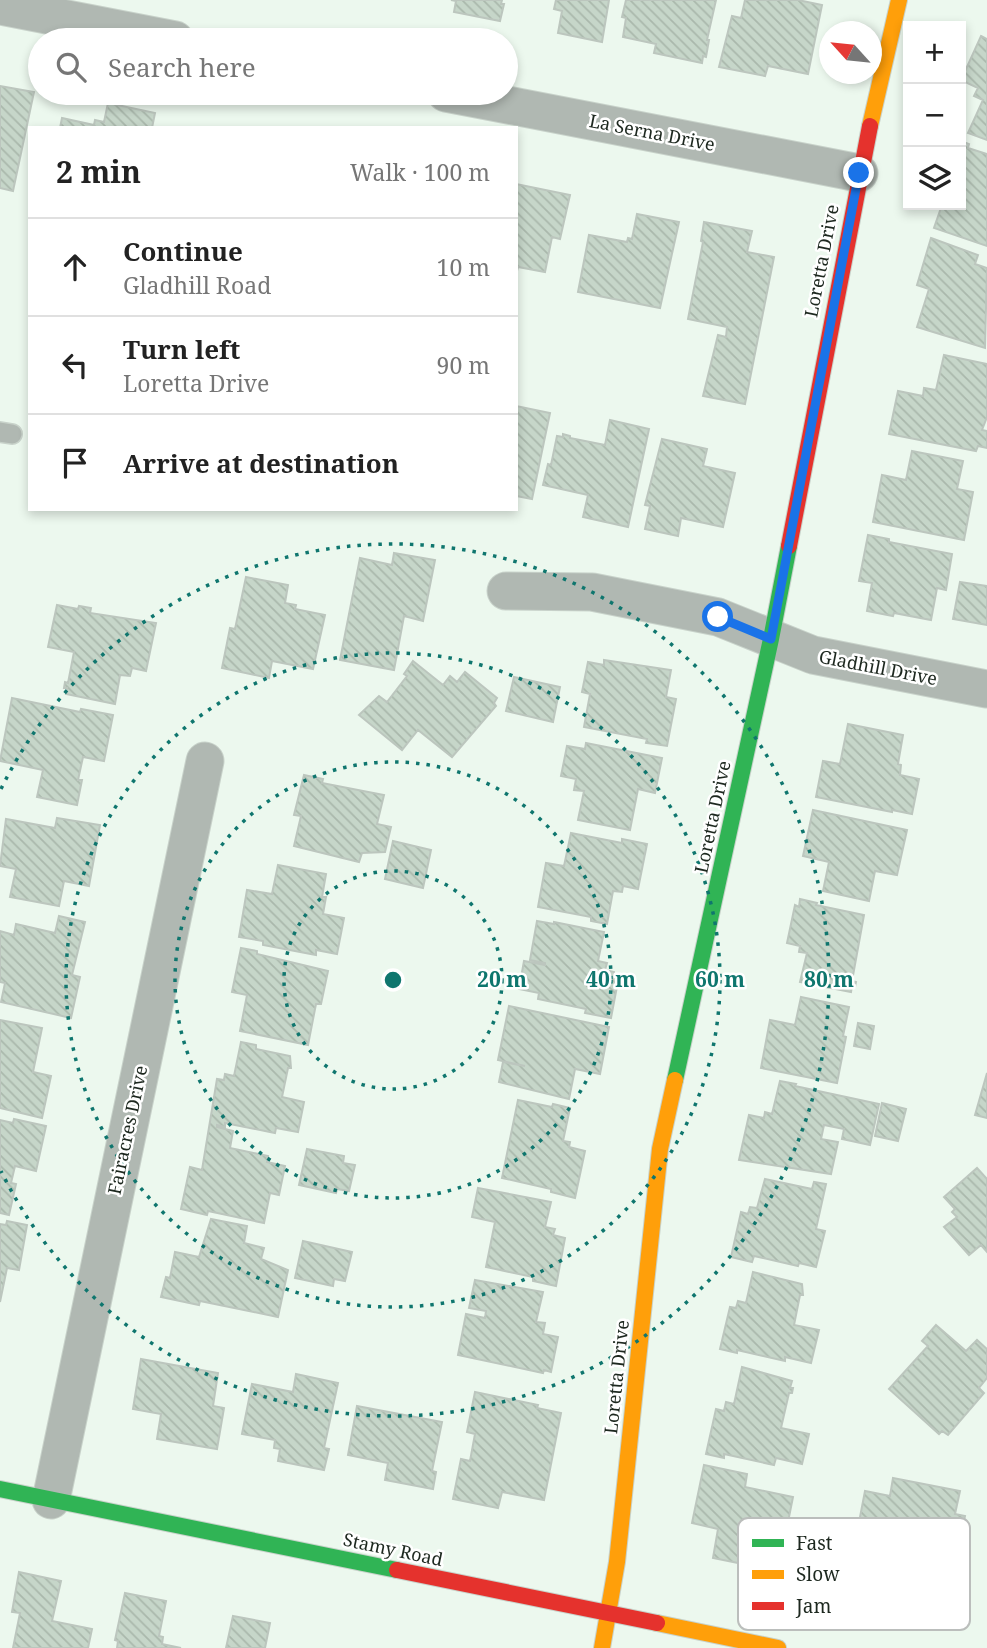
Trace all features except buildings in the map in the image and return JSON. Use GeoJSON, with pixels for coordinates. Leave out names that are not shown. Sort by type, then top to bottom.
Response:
{"type":"FeatureCollection","features":[{"type":"Feature","properties":{"kind":"street","name":"Loretta Drive"},"geometry":{"type":"LineString","coordinates":[[602,1648],[617,1562],[660,1149],[771,639],[859,173],[899,0]]}},
{"type":"Feature","properties":{"kind":"street"},"geometry":{"type":"LineString","coordinates":[[0,6],[113,28]]}},
{"type":"Feature","properties":{"kind":"street","name":"La Serna Drive"},"geometry":{"type":"LineString","coordinates":[[508,105],[859,173]]}},
{"type":"Feature","properties":{"kind":"street","name":"Gladhill Drive"},"geometry":{"type":"LineString","coordinates":[[506,591],[592,592],[718,617],[813,655],[987,690]]}},
{"type":"Feature","properties":{"kind":"street","name":"Fairacres Drive"},"geometry":{"type":"LineString","coordinates":[[51,1500],[205,761]]}},
{"type":"Feature","properties":{"kind":"street","name":"Stamy Road"},"geometry":{"type":"LineString","coordinates":[[0,1489],[779,1648]]}},
{"type":"Feature","properties":{"kind":"traffic: fast"},"geometry":{"type":"LineString","coordinates":[[675,1080],[789,546]]}},
{"type":"Feature","properties":{"kind":"traffic: fast"},"geometry":{"type":"LineString","coordinates":[[0,1489],[397,1570]]}},
{"type":"Feature","properties":{"kind":"traffic: slow"},"geometry":{"type":"LineString","coordinates":[[870,126],[899,0]]}},
{"type":"Feature","properties":{"kind":"traffic: slow"},"geometry":{"type":"LineString","coordinates":[[602,1648],[617,1562],[660,1149],[675,1080]]}},
{"type":"Feature","properties":{"kind":"traffic: slow"},"geometry":{"type":"LineString","coordinates":[[657,1623],[778,1648]]}},
{"type":"Feature","properties":{"kind":"traffic: jam"},"geometry":{"type":"LineString","coordinates":[[789,546],[870,126]]}},
{"type":"Feature","properties":{"kind":"traffic: jam"},"geometry":{"type":"LineString","coordinates":[[397,1570],[657,1623]]}},
{"type":"Feature","properties":{"kind":"route"},"geometry":{"type":"LineString","coordinates":[[718,617],[771,639],[859,173]]}}]}
